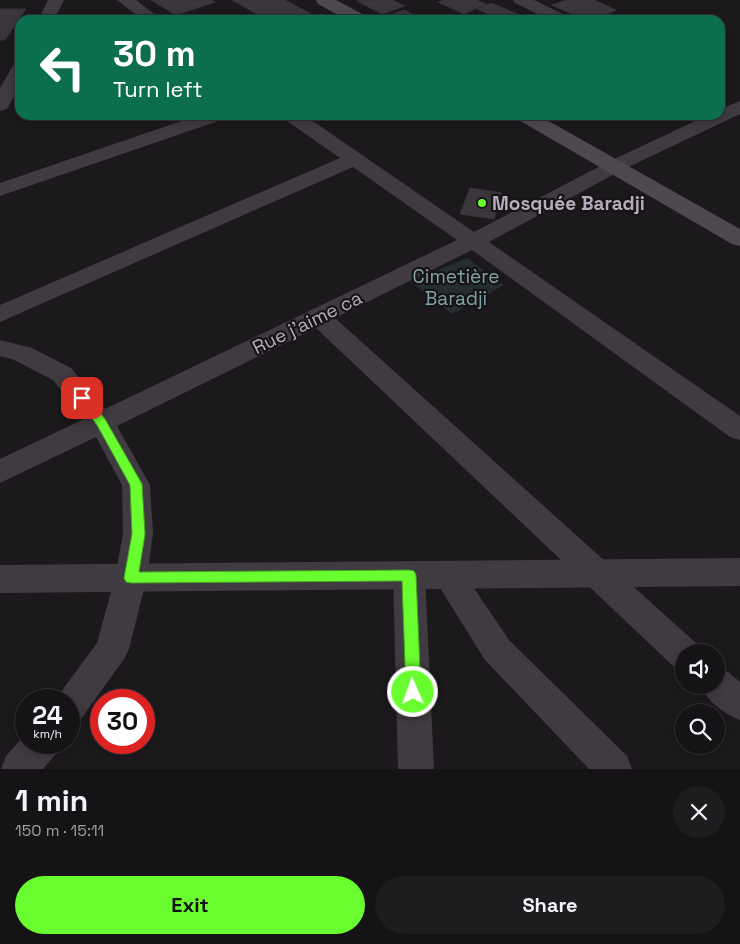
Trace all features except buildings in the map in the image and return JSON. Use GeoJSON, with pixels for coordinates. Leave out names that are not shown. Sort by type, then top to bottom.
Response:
{"type":"FeatureCollection","features":[{"type":"Feature","properties":{"kind":"main road"},"geometry":{"type":"LineString","coordinates":[[329,1],[352,15]]}},
{"type":"Feature","properties":{"kind":"main road"},"geometry":{"type":"LineString","coordinates":[[533,120],[740,239]]}},
{"type":"Feature","properties":{"kind":"street"},"geometry":{"type":"LineString","coordinates":[[48,15],[56,0]]}},
{"type":"Feature","properties":{"kind":"street"},"geometry":{"type":"LineString","coordinates":[[125,0],[147,15]]}},
{"type":"Feature","properties":{"kind":"street"},"geometry":{"type":"LineString","coordinates":[[521,0],[553,15]]}},
{"type":"Feature","properties":{"kind":"street"},"geometry":{"type":"LineString","coordinates":[[0,105],[15,77]]}},
{"type":"Feature","properties":{"kind":"street"},"geometry":{"type":"LineString","coordinates":[[725,97],[740,105]]}},
{"type":"Feature","properties":{"kind":"street","name":"Rue j'aime ca"},"geometry":{"type":"LineString","coordinates":[[725,112],[740,105]]}},
{"type":"Feature","properties":{"kind":"street"},"geometry":{"type":"LineString","coordinates":[[0,190],[203,120]]}},
{"type":"Feature","properties":{"kind":"street"},"geometry":{"type":"LineString","coordinates":[[298,120],[740,430]]}},
{"type":"Feature","properties":{"kind":"street","name":"Rue j'aime ca"},"geometry":{"type":"LineString","coordinates":[[0,472],[473,241],[613,167],[709,120]]}},
{"type":"Feature","properties":{"kind":"street"},"geometry":{"type":"LineString","coordinates":[[0,314],[355,159]]}},
{"type":"Feature","properties":{"kind":"street"},"geometry":{"type":"LineString","coordinates":[[318,316],[675,646]]}},
{"type":"Feature","properties":{"kind":"street"},"geometry":{"type":"LineString","coordinates":[[0,348],[23,354],[62,374],[101,422],[136,484],[138,534],[131,578],[112,649],[80,693]]}},
{"type":"Feature","properties":{"kind":"street"},"geometry":{"type":"LineString","coordinates":[[0,578],[740,572]]}},
{"type":"Feature","properties":{"kind":"street"},"geometry":{"type":"LineString","coordinates":[[409,575],[416,769]]}},
{"type":"Feature","properties":{"kind":"street"},"geometry":{"type":"LineString","coordinates":[[448,575],[497,650],[614,769]]}},
{"type":"Feature","properties":{"kind":"street"},"geometry":{"type":"LineString","coordinates":[[725,691],[740,704]]}},
{"type":"Feature","properties":{"kind":"street"},"geometry":{"type":"LineString","coordinates":[[19,769],[32,754]]}},
{"type":"Feature","properties":{"kind":"green space","name":"Cimetière Baradji"},"geometry":{"type":"Polygon","coordinates":[[[467,258],[504,285],[452,314],[411,282],[467,258]]]}},
{"type":"Feature","properties":{"kind":"place","name":"Mosquée Baradji"},"geometry":{"type":"Point","coordinates":[482,203]}},
{"type":"Feature","properties":{"kind":"route"},"geometry":{"type":"LineString","coordinates":[[82,398],[101,422],[136,484],[138,534],[131,578],[409,575],[413,692]]}}]}
